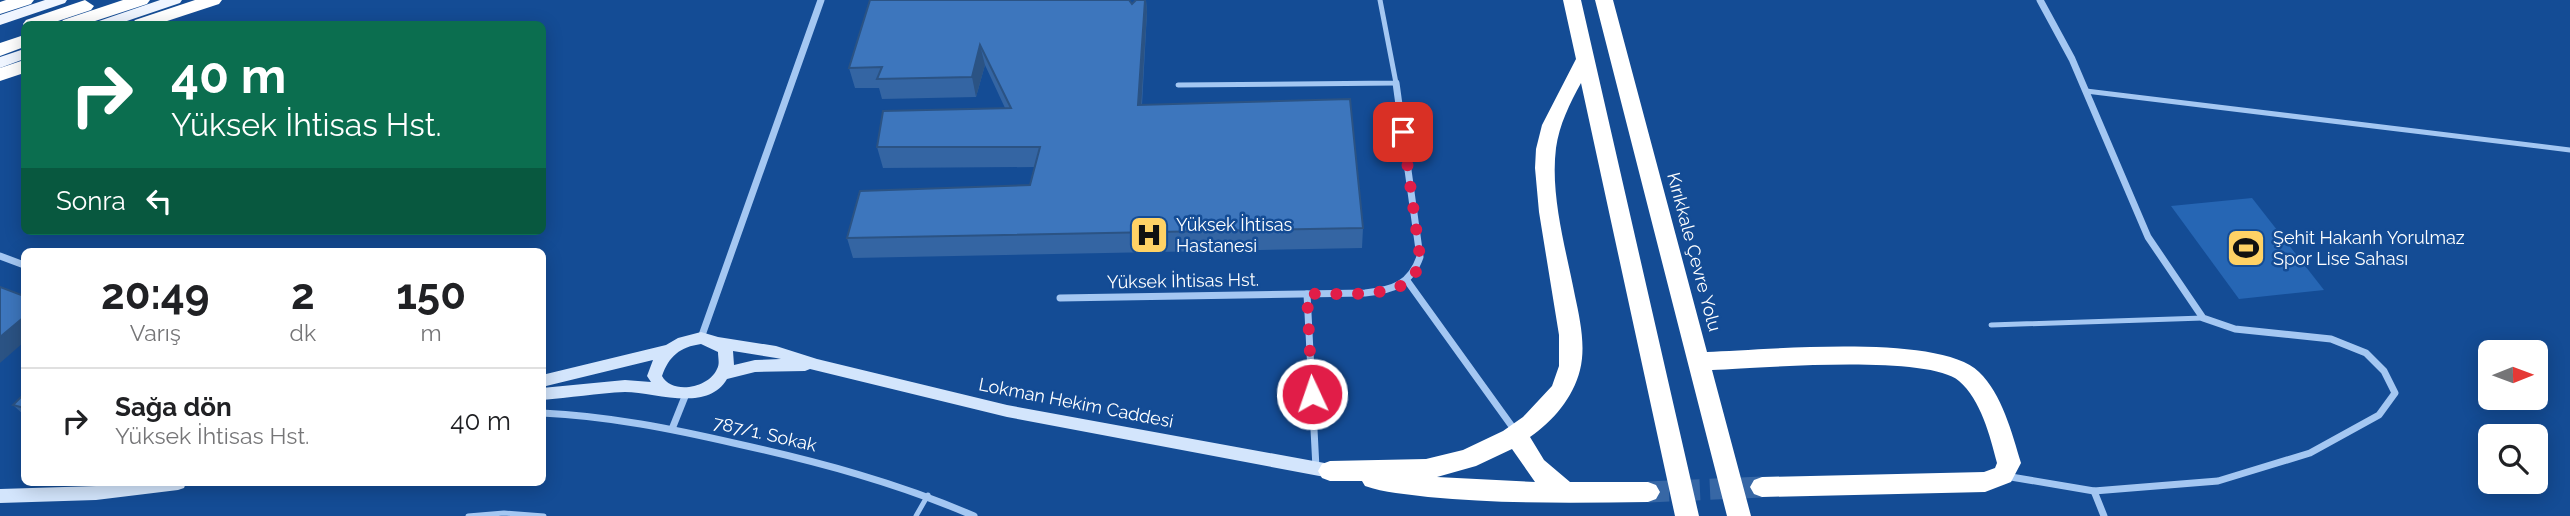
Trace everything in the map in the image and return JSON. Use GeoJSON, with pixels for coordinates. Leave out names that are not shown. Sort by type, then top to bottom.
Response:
{"type":"FeatureCollection","features":[{"type":"Feature","properties":{"kind":"highway"},"geometry":{"type":"LineString","coordinates":[[0,8],[25,0]]}},
{"type":"Feature","properties":{"kind":"highway"},"geometry":{"type":"LineString","coordinates":[[41,21],[103,0]]}},
{"type":"Feature","properties":{"kind":"highway"},"geometry":{"type":"LineString","coordinates":[[78,21],[141,0]]}},
{"type":"Feature","properties":{"kind":"highway"},"geometry":{"type":"LineString","coordinates":[[150,21],[213,0]]}},
{"type":"Feature","properties":{"kind":"highway"},"geometry":{"type":"LineString","coordinates":[[1572,0],[1687,516]]}},
{"type":"Feature","properties":{"kind":"highway","name":"Kırıkkale Çevre Yolu"},"geometry":{"type":"LineString","coordinates":[[1604,0],[1739,516]]}},
{"type":"Feature","properties":{"kind":"highway"},"geometry":{"type":"LineString","coordinates":[[0,36],[21,28]]}},
{"type":"Feature","properties":{"kind":"highway"},"geometry":{"type":"LineString","coordinates":[[0,50],[21,42]]}},
{"type":"Feature","properties":{"kind":"highway"},"geometry":{"type":"LineString","coordinates":[[1323,470],[1438,466],[1496,449],[1539,415],[1559,394],[1569,372],[1569,326],[1545,169],[1550,132],[1586,57]]}},
{"type":"Feature","properties":{"kind":"highway"},"geometry":{"type":"LineString","coordinates":[[0,75],[21,67]]}},
{"type":"Feature","properties":{"kind":"highway"},"geometry":{"type":"LineString","coordinates":[[1699,361],[1891,356],[1918,358],[1948,365],[1970,377],[1983,398],[2009,463],[2003,475],[1985,482],[1762,487]]}},
{"type":"Feature","properties":{"kind":"highway"},"geometry":{"type":"LineString","coordinates":[[1517,433],[1529,461],[1544,479],[1566,492]]}},
{"type":"Feature","properties":{"kind":"highway"},"geometry":{"type":"LineString","coordinates":[[1323,470],[1452,490],[1648,492]]}},
{"type":"Feature","properties":{"kind":"main road"},"geometry":{"type":"LineString","coordinates":[[0,20],[60,0]]}},
{"type":"Feature","properties":{"kind":"main road"},"geometry":{"type":"LineString","coordinates":[[113,21],[175,0]]}},
{"type":"Feature","properties":{"kind":"main road"},"geometry":{"type":"LineString","coordinates":[[0,63],[21,55]]}},
{"type":"Feature","properties":{"kind":"street"},"geometry":{"type":"LineString","coordinates":[[701,338],[821,0]]}},
{"type":"Feature","properties":{"kind":"street"},"geometry":{"type":"LineString","coordinates":[[2003,475],[2094,491],[2218,481],[2310,453],[2379,415],[2395,393],[2384,371],[2366,353],[2331,339],[2235,329],[2203,318],[2148,237],[2086,91],[2040,0]]}},
{"type":"Feature","properties":{"kind":"street"},"geometry":{"type":"LineString","coordinates":[[1396,83],[1420,257],[1415,275],[1408,282],[1517,433]]}},
{"type":"Feature","properties":{"kind":"street"},"geometry":{"type":"LineString","coordinates":[[0,256],[21,264]]}},
{"type":"Feature","properties":{"kind":"street","name":"Yüksek İhtisas Hst."},"geometry":{"type":"LineString","coordinates":[[1060,299],[1307,294],[1388,290],[1408,282]]}},
{"type":"Feature","properties":{"kind":"street"},"geometry":{"type":"LineString","coordinates":[[1307,294],[1323,470]]}},
{"type":"Feature","properties":{"kind":"street"},"geometry":{"type":"LineString","coordinates":[[546,380],[668,350],[679,343],[701,338],[776,352],[817,365]]}},
{"type":"Feature","properties":{"kind":"street"},"geometry":{"type":"LineString","coordinates":[[719,343],[727,356],[722,374]]}},
{"type":"Feature","properties":{"kind":"street"},"geometry":{"type":"LineString","coordinates":[[664,389],[655,378],[656,369],[668,350]]}},
{"type":"Feature","properties":{"kind":"street"},"geometry":{"type":"LineString","coordinates":[[546,394],[625,386],[664,389],[685,394],[703,390],[722,374],[755,366],[817,365]]}},
{"type":"Feature","properties":{"kind":"street","name":"Lokman Hekim Caddesi"},"geometry":{"type":"LineString","coordinates":[[817,365],[1007,411],[1323,470]]}},
{"type":"Feature","properties":{"kind":"street"},"geometry":{"type":"LineString","coordinates":[[672,429],[685,394]]}},
{"type":"Feature","properties":{"kind":"street","name":"787/1. Sokak"},"geometry":{"type":"LineString","coordinates":[[546,413],[636,421],[861,472],[928,495],[974,516]]}},
{"type":"Feature","properties":{"kind":"street"},"geometry":{"type":"LineString","coordinates":[[0,496],[96,493],[153,486]]}},
{"type":"Feature","properties":{"kind":"street"},"geometry":{"type":"LineString","coordinates":[[2094,491],[2104,516]]}},
{"type":"Feature","properties":{"kind":"lane"},"geometry":{"type":"LineString","coordinates":[[1178,85],[1396,83],[1380,0]]}},
{"type":"Feature","properties":{"kind":"lane"},"geometry":{"type":"LineString","coordinates":[[2086,91],[2570,150]]}},
{"type":"Feature","properties":{"kind":"lane"},"geometry":{"type":"LineString","coordinates":[[1991,325],[2203,318]]}},
{"type":"Feature","properties":{"kind":"lane"},"geometry":{"type":"LineString","coordinates":[[916,516],[928,495]]}},
{"type":"Feature","properties":{"kind":"lane"},"geometry":{"type":"LineString","coordinates":[[468,516],[504,513],[544,516]]}},
{"type":"Feature","properties":{"kind":"shaded area","name":"Şehit Hakanh Yorulmaz Spor Lise Sahası"},"geometry":{"type":"Polygon","coordinates":[[[2252,198],[2324,290],[2239,299],[2171,206],[2252,198]]]}},
{"type":"Feature","properties":{"kind":"building"},"geometry":{"type":"Polygon","coordinates":[[[870,0],[1129,0],[1132,4],[1136,0],[1145,0],[1138,105],[1350,99],[1363,228],[847,238],[860,191],[1030,185],[1040,147],[877,147],[883,111],[1011,108],[980,45],[972,77],[877,79],[882,67],[849,68],[870,0]]]}},
{"type":"Feature","properties":{"kind":"building"},"geometry":{"type":"Polygon","coordinates":[[[0,287],[21,295],[21,320],[0,337],[0,287]]]}},
{"type":"Feature","properties":{"kind":"building"},"geometry":{"type":"Polygon","coordinates":[[[21,397],[21,407],[13,405],[21,397]]]}},
{"type":"Feature","properties":{"kind":"tunnel"},"geometry":{"type":"LineString","coordinates":[[1648,492],[1762,487]]}},
{"type":"Feature","properties":{"kind":"place","name":"Yüksek İhtisas Hastanesi"},"geometry":{"type":"Point","coordinates":[1149,235]}},
{"type":"Feature","properties":{"kind":"place","name":"Şehit Hakanh Yorulmaz Spor Lise Sahası"},"geometry":{"type":"Point","coordinates":[2246,248]}},
{"type":"Feature","properties":{"kind":"route"},"geometry":{"type":"LineString","coordinates":[[1312,394],[1307,294],[1388,290],[1408,282],[1415,275],[1420,257],[1403,132]]}}]}
